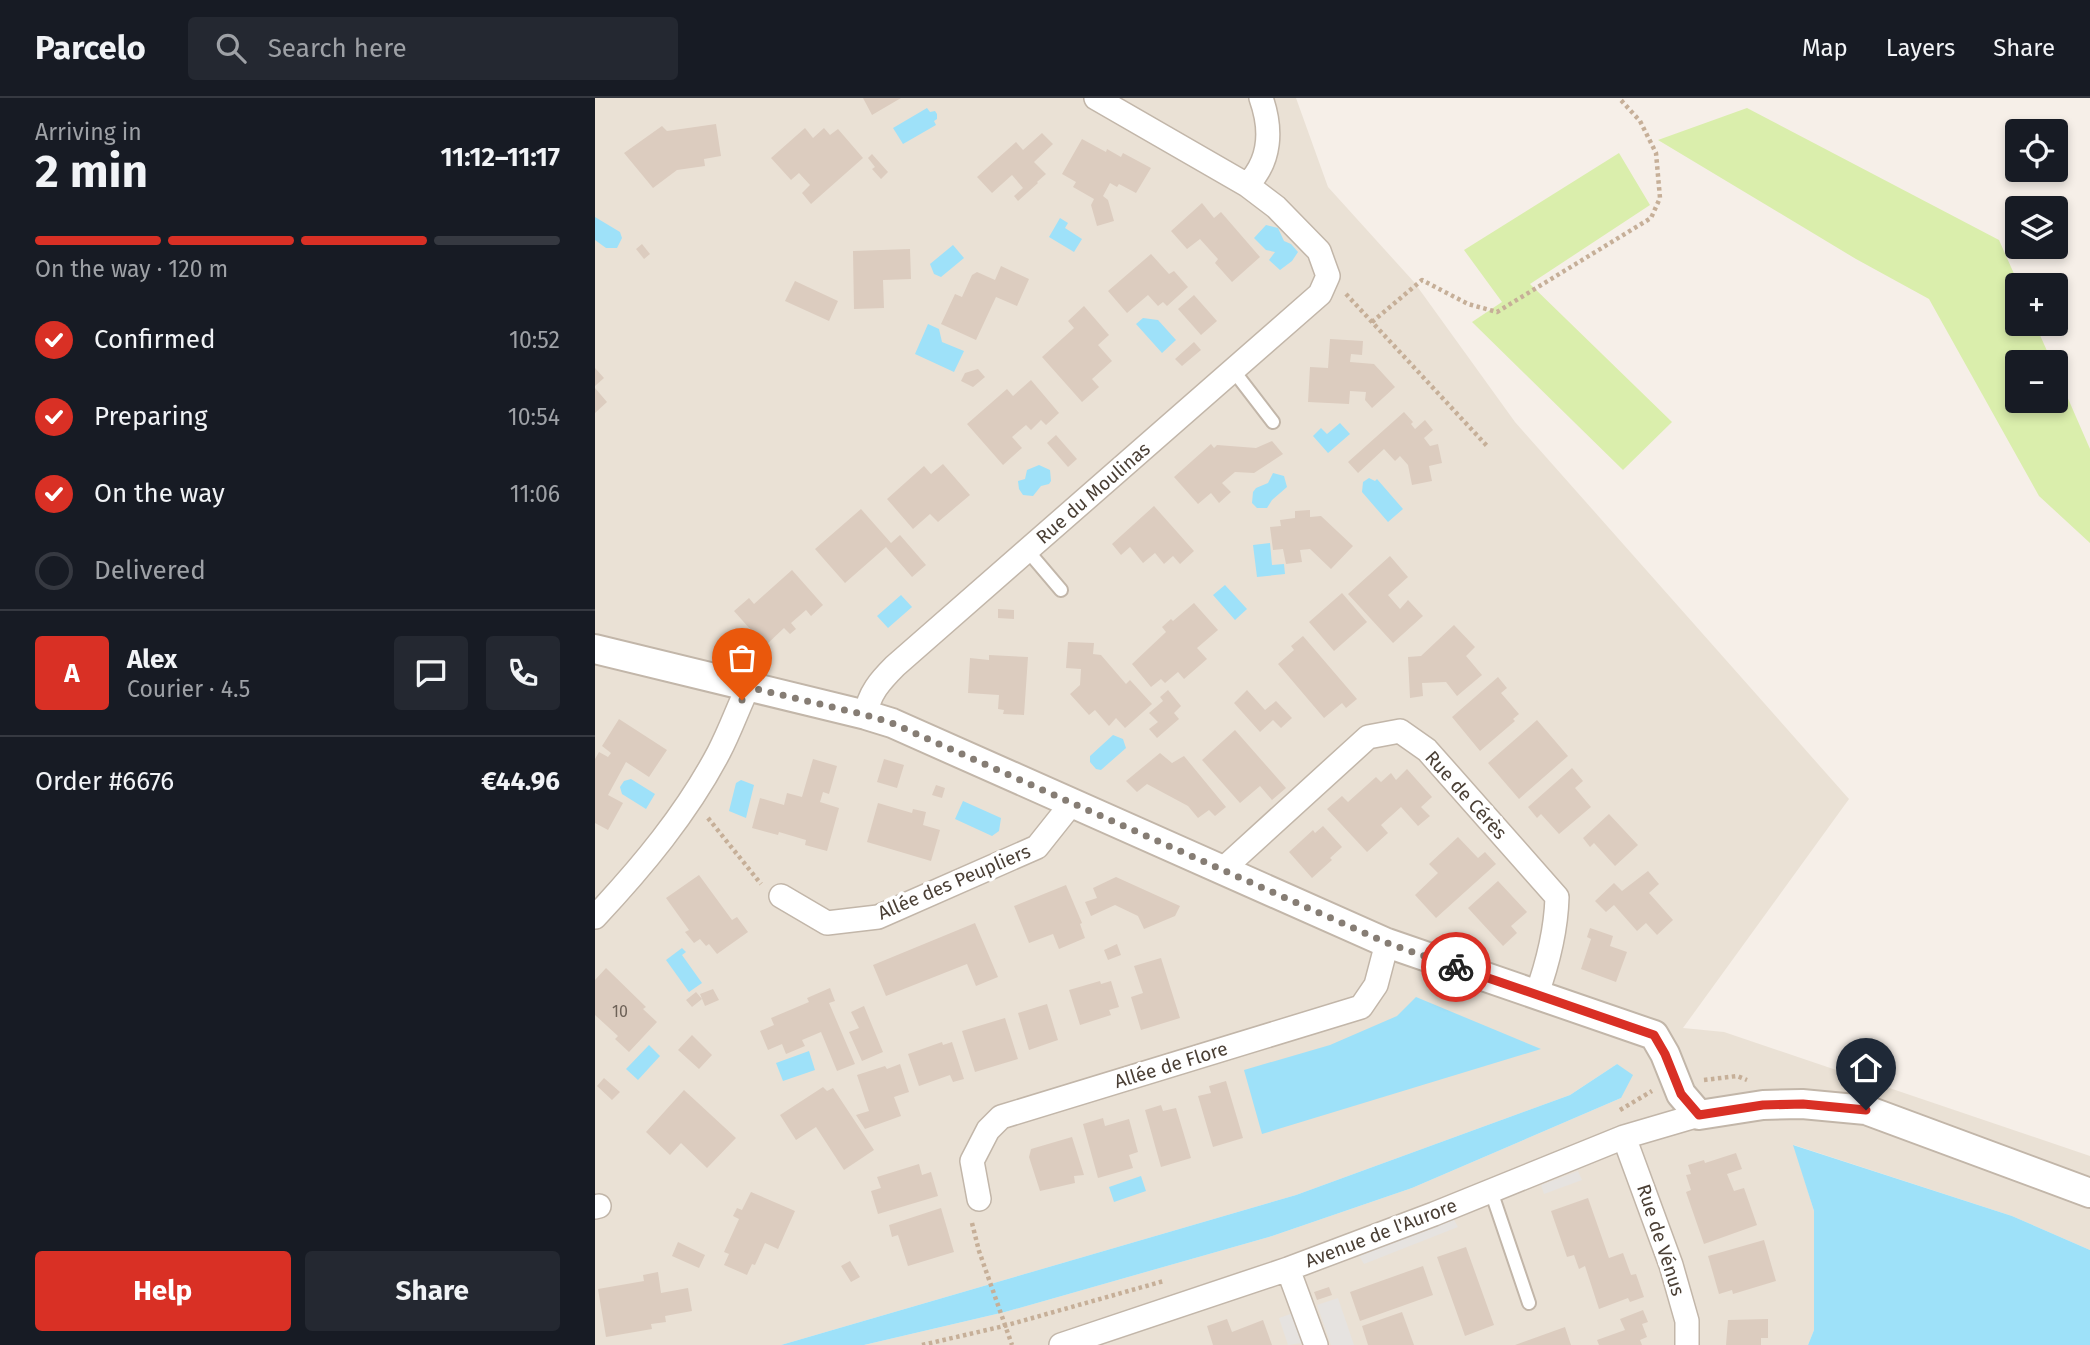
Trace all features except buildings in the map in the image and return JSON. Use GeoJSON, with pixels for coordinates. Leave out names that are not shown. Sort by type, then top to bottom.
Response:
{"type":"FeatureCollection","features":[{"type":"Feature","properties":{"kind":"street"},"geometry":{"type":"LineString","coordinates":[[1096,98],[1247,185],[1276,207],[1319,251],[1328,276]]}},
{"type":"Feature","properties":{"kind":"street"},"geometry":{"type":"LineString","coordinates":[[1247,185],[1261,167],[1268,146],[1268,124],[1261,98]]}},
{"type":"Feature","properties":{"kind":"street","name":"Rue du Moulinas"},"geometry":{"type":"LineString","coordinates":[[866,715],[867,703],[881,680],[1320,294],[1328,276]]}},
{"type":"Feature","properties":{"kind":"street"},"geometry":{"type":"LineString","coordinates":[[595,649],[866,715],[946,746],[1387,943],[1654,1035],[1681,1094],[1699,1115]]}},
{"type":"Feature","properties":{"kind":"street"},"geometry":{"type":"LineString","coordinates":[[595,917],[659,844],[693,797],[720,750],[748,687]]}},
{"type":"Feature","properties":{"kind":"street","name":"Rue de Cérès"},"geometry":{"type":"LineString","coordinates":[[1222,870],[1368,737],[1400,731],[1427,750],[1557,897],[1556,924],[1546,968],[1536,996]]}},
{"type":"Feature","properties":{"kind":"street","name":"Allée des Peupliers"},"geometry":{"type":"LineString","coordinates":[[781,896],[827,923],[878,917],[1037,847],[1072,803]]}},
{"type":"Feature","properties":{"kind":"street","name":"Allée de Flore"},"geometry":{"type":"LineString","coordinates":[[979,1199],[972,1161],[988,1130],[1002,1116],[1361,1007],[1376,985],[1387,943]]}},
{"type":"Feature","properties":{"kind":"street","name":"Avenue de l'Aurore"},"geometry":{"type":"LineString","coordinates":[[1061,1345],[1288,1269],[1624,1137],[1699,1115],[1763,1105],[1803,1104],[1866,1110],[2090,1193]]}},
{"type":"Feature","properties":{"kind":"street","name":"Rue de Vénus"},"geometry":{"type":"LineString","coordinates":[[1624,1137],[1671,1265],[1687,1321],[1687,1345]]}},
{"type":"Feature","properties":{"kind":"street"},"geometry":{"type":"LineString","coordinates":[[1288,1269],[1316,1345]]}},
{"type":"Feature","properties":{"kind":"lane"},"geometry":{"type":"LineString","coordinates":[[1233,370],[1273,422]]}},
{"type":"Feature","properties":{"kind":"lane"},"geometry":{"type":"LineString","coordinates":[[1027,550],[1061,590]]}},
{"type":"Feature","properties":{"kind":"lane"},"geometry":{"type":"LineString","coordinates":[[1491,1191],[1529,1303]]}},
{"type":"Feature","properties":{"kind":"path"},"geometry":{"type":"LineString","coordinates":[[1372,322],[1422,280],[1468,304],[1497,312],[1651,218],[1660,198],[1656,153],[1640,121],[1619,98]]}},
{"type":"Feature","properties":{"kind":"path"},"geometry":{"type":"LineString","coordinates":[[1328,276],[1487,446]]}},
{"type":"Feature","properties":{"kind":"path"},"geometry":{"type":"LineString","coordinates":[[693,797],[757,882],[781,896]]}},
{"type":"Feature","properties":{"kind":"path"},"geometry":{"type":"LineString","coordinates":[[1608,1116],[1655,1088]]}},
{"type":"Feature","properties":{"kind":"path"},"geometry":{"type":"LineString","coordinates":[[979,1251],[1012,1345]]}},
{"type":"Feature","properties":{"kind":"path"},"geometry":{"type":"LineString","coordinates":[[922,1345],[1004,1326],[1177,1278]]}},
{"type":"Feature","properties":{"kind":"shaded area"},"geometry":{"type":"Polygon","coordinates":[[[595,98],[1296,98],[1328,187],[1414,282],[1515,422],[1849,799],[1683,1028],[1724,1032],[2090,1156],[2090,1250],[2012,1216],[1794,1145],[1814,1211],[1814,1330],[1808,1345],[864,1345],[1005,1312],[1269,1237],[1412,1188],[1621,1098],[1617,1064],[1570,1095],[1296,1195],[781,1345],[595,1345],[595,98]]]}},
{"type":"Feature","properties":{"kind":"shaded area"},"geometry":{"type":"Polygon","coordinates":[[[1578,1171],[1582,1180],[1544,1194],[1541,1185],[1578,1171]]]}},
{"type":"Feature","properties":{"kind":"shaded area"},"geometry":{"type":"Polygon","coordinates":[[[1453,1218],[1458,1227],[1364,1264],[1359,1256],[1453,1218]]]}},
{"type":"Feature","properties":{"kind":"shaded area"},"geometry":{"type":"Polygon","coordinates":[[[1338,1298],[1354,1345],[1331,1345],[1317,1305],[1338,1298]]]}},
{"type":"Feature","properties":{"kind":"shaded area"},"geometry":{"type":"Polygon","coordinates":[[[1299,1311],[1309,1342],[1288,1345],[1279,1318],[1299,1311]]]}},
{"type":"Feature","properties":{"kind":"green space"},"geometry":{"type":"Polygon","coordinates":[[[1747,108],[1999,240],[2005,259],[2014,273],[2005,273],[2005,336],[2040,336],[2047,350],[2005,350],[2005,413],[2068,413],[2068,399],[2090,449],[2090,543],[2039,496],[1929,299],[1856,259],[1658,140],[1747,108]]]}},
{"type":"Feature","properties":{"kind":"green space"},"geometry":{"type":"Polygon","coordinates":[[[1619,153],[1650,205],[1530,284],[1672,422],[1623,470],[1472,322],[1502,302],[1464,250],[1619,153]]]}},
{"type":"Feature","properties":{"kind":"water"},"geometry":{"type":"Polygon","coordinates":[[[927,108],[937,114],[934,121],[936,125],[903,144],[893,128],[927,108]]]}},
{"type":"Feature","properties":{"kind":"water"},"geometry":{"type":"Polygon","coordinates":[[[595,217],[620,232],[622,238],[617,248],[606,248],[595,240],[595,217]]]}},
{"type":"Feature","properties":{"kind":"water"},"geometry":{"type":"Polygon","coordinates":[[[1060,218],[1068,223],[1065,228],[1082,239],[1074,252],[1049,237],[1060,218]]]}},
{"type":"Feature","properties":{"kind":"water"},"geometry":{"type":"Polygon","coordinates":[[[1266,225],[1278,228],[1284,241],[1298,252],[1292,261],[1280,270],[1269,260],[1275,252],[1266,250],[1254,238],[1266,225]]]}},
{"type":"Feature","properties":{"kind":"water"},"geometry":{"type":"Polygon","coordinates":[[[953,245],[964,258],[941,277],[934,274],[930,264],[953,245]]]}},
{"type":"Feature","properties":{"kind":"water"},"geometry":{"type":"Polygon","coordinates":[[[1143,318],[1158,320],[1176,340],[1162,353],[1136,324],[1143,318]]]}},
{"type":"Feature","properties":{"kind":"water"},"geometry":{"type":"Polygon","coordinates":[[[928,324],[939,329],[942,342],[964,351],[954,372],[915,354],[928,324]]]}},
{"type":"Feature","properties":{"kind":"water"},"geometry":{"type":"Polygon","coordinates":[[[1340,423],[1350,434],[1328,453],[1313,436],[1321,428],[1327,434],[1340,423]]]}},
{"type":"Feature","properties":{"kind":"water"},"geometry":{"type":"Polygon","coordinates":[[[1039,465],[1050,470],[1051,481],[1041,486],[1033,496],[1023,495],[1018,481],[1025,479],[1027,470],[1039,465]]]}},
{"type":"Feature","properties":{"kind":"water"},"geometry":{"type":"Polygon","coordinates":[[[1273,473],[1284,476],[1287,487],[1267,508],[1257,508],[1252,503],[1253,492],[1268,483],[1273,473]]]}},
{"type":"Feature","properties":{"kind":"water"},"geometry":{"type":"Polygon","coordinates":[[[1369,478],[1375,481],[1377,479],[1403,509],[1388,522],[1362,492],[1363,482],[1369,478]]]}},
{"type":"Feature","properties":{"kind":"water"},"geometry":{"type":"Polygon","coordinates":[[[1270,543],[1272,565],[1284,564],[1285,574],[1257,577],[1253,545],[1270,543]]]}},
{"type":"Feature","properties":{"kind":"water"},"geometry":{"type":"Polygon","coordinates":[[[1225,585],[1247,609],[1235,620],[1213,595],[1225,585]]]}},
{"type":"Feature","properties":{"kind":"water"},"geometry":{"type":"Polygon","coordinates":[[[901,595],[912,607],[888,628],[877,616],[901,595]]]}},
{"type":"Feature","properties":{"kind":"water"},"geometry":{"type":"Polygon","coordinates":[[[1113,735],[1123,739],[1126,748],[1101,770],[1096,769],[1090,762],[1090,756],[1113,735]]]}},
{"type":"Feature","properties":{"kind":"water"},"geometry":{"type":"Polygon","coordinates":[[[631,779],[655,794],[646,809],[622,794],[620,787],[624,781],[631,779]]]}},
{"type":"Feature","properties":{"kind":"water"},"geometry":{"type":"Polygon","coordinates":[[[741,780],[754,785],[746,818],[729,811],[736,783],[741,780]]]}},
{"type":"Feature","properties":{"kind":"water"},"geometry":{"type":"Polygon","coordinates":[[[963,801],[1001,818],[999,831],[992,836],[955,819],[963,801]]]}},
{"type":"Feature","properties":{"kind":"water"},"geometry":{"type":"Polygon","coordinates":[[[682,948],[686,952],[682,955],[702,983],[689,992],[666,960],[682,948]]]}},
{"type":"Feature","properties":{"kind":"water"},"geometry":{"type":"Polygon","coordinates":[[[1416,997],[1541,1049],[1262,1134],[1244,1070],[1330,1045],[1397,1016],[1416,997]]]}},
{"type":"Feature","properties":{"kind":"water"},"geometry":{"type":"Polygon","coordinates":[[[649,1045],[660,1056],[638,1080],[626,1069],[649,1045]]]}},
{"type":"Feature","properties":{"kind":"water"},"geometry":{"type":"Polygon","coordinates":[[[809,1051],[815,1070],[783,1081],[776,1063],[809,1051]]]}},
{"type":"Feature","properties":{"kind":"water"},"geometry":{"type":"Polygon","coordinates":[[[1617,1064],[1633,1075],[1621,1098],[1412,1188],[1269,1237],[1005,1312],[864,1345],[781,1345],[1296,1195],[1570,1095],[1617,1064]]]}},
{"type":"Feature","properties":{"kind":"water"},"geometry":{"type":"Polygon","coordinates":[[[1793,1145],[2012,1216],[2090,1250],[2090,1345],[1808,1345],[1814,1330],[1814,1211],[1793,1145]]]}},
{"type":"Feature","properties":{"kind":"water"},"geometry":{"type":"Polygon","coordinates":[[[1141,1176],[1146,1191],[1114,1202],[1109,1187],[1141,1176]]]}},
{"type":"Feature","properties":{"kind":"way so far"},"geometry":{"type":"LineString","coordinates":[[742,700],[748,687],[892,723],[1387,943],[1456,967]]}},
{"type":"Feature","properties":{"kind":"route"},"geometry":{"type":"LineString","coordinates":[[1456,967],[1654,1035],[1681,1094],[1699,1115],[1763,1105],[1803,1104],[1866,1110]]}}]}
